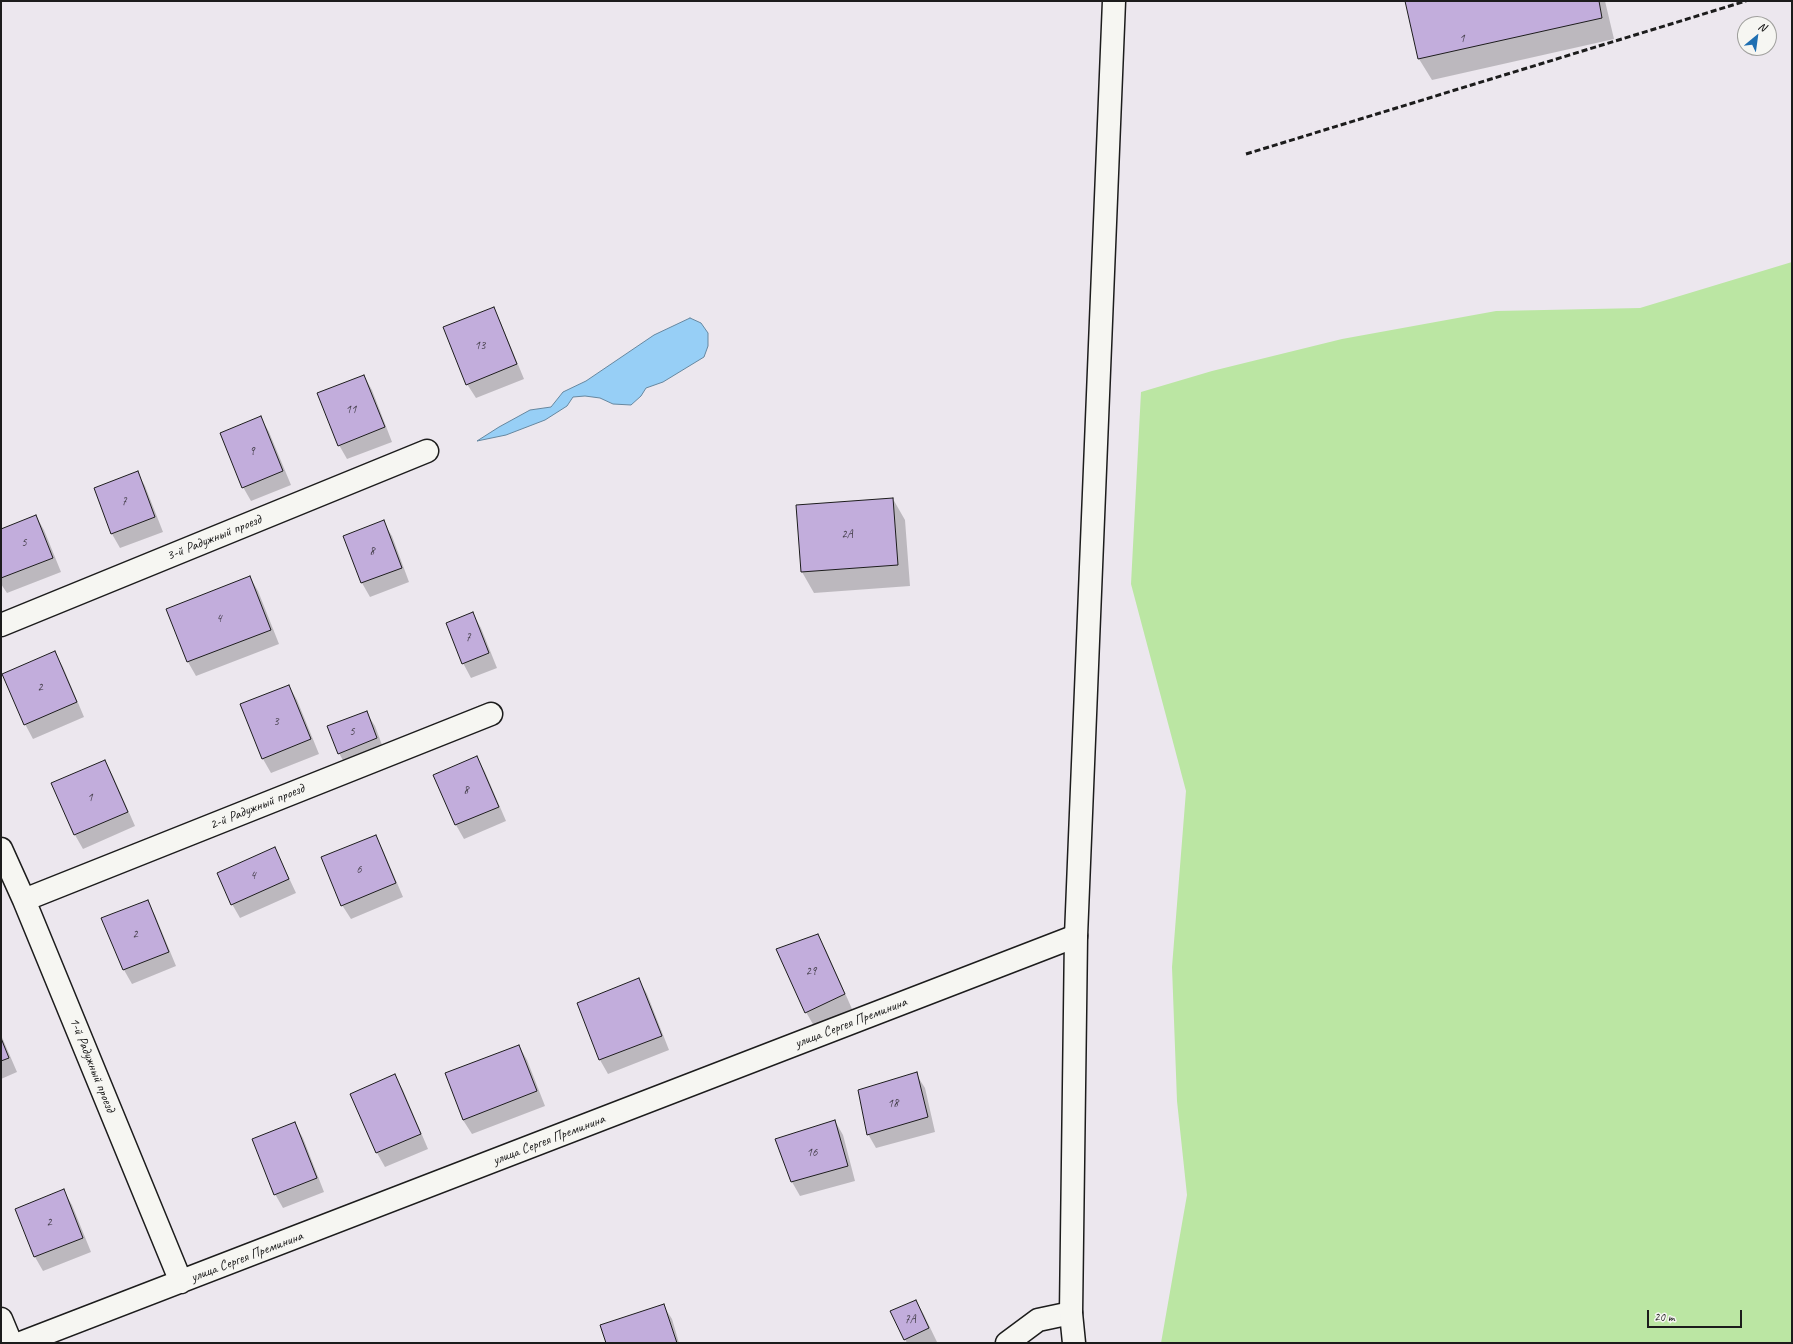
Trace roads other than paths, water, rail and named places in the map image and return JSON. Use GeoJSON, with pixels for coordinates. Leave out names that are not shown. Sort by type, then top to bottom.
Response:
{"type":"FeatureCollection","features":[{"type":"Feature","properties":{"kind":"street"},"geometry":{"type":"LineString","coordinates":[[1074,1343],[1072,1313],[1076,936],[1114,1]]}},
{"type":"Feature","properties":{"kind":"street","name":"3-й Радужный проезд"},"geometry":{"type":"LineString","coordinates":[[1,625],[427,451]]}},
{"type":"Feature","properties":{"kind":"street","name":"2-й Радужный проезд"},"geometry":{"type":"LineString","coordinates":[[24,900],[491,714]]}},
{"type":"Feature","properties":{"kind":"street","name":"1-й Радужный проезд"},"geometry":{"type":"LineString","coordinates":[[1,849],[24,900],[181,1282]]}},
{"type":"Feature","properties":{"kind":"street","name":"улица Сергея Преминина"},"geometry":{"type":"LineString","coordinates":[[21,1343],[1076,936]]}},
{"type":"Feature","properties":{"kind":"street"},"geometry":{"type":"LineString","coordinates":[[1007,1343],[1038,1320],[1072,1313]]}},
{"type":"Feature","properties":{"kind":"street"},"geometry":{"type":"LineString","coordinates":[[1,1319],[10,1343]]}},
{"type":"Feature","properties":{"kind":"water"},"geometry":{"type":"Polygon","coordinates":[[[690,318],[701,323],[708,333],[708,346],[704,357],[663,382],[646,388],[641,396],[631,405],[613,404],[600,398],[585,396],[573,397],[567,406],[545,420],[506,435],[477,441],[530,410],[551,407],[563,392],[586,381],[654,335],[690,318]]]}},
{"type":"Feature","properties":{"kind":"railway"},"geometry":{"type":"LineString","coordinates":[[1246,154],[1746,1]]}}]}
